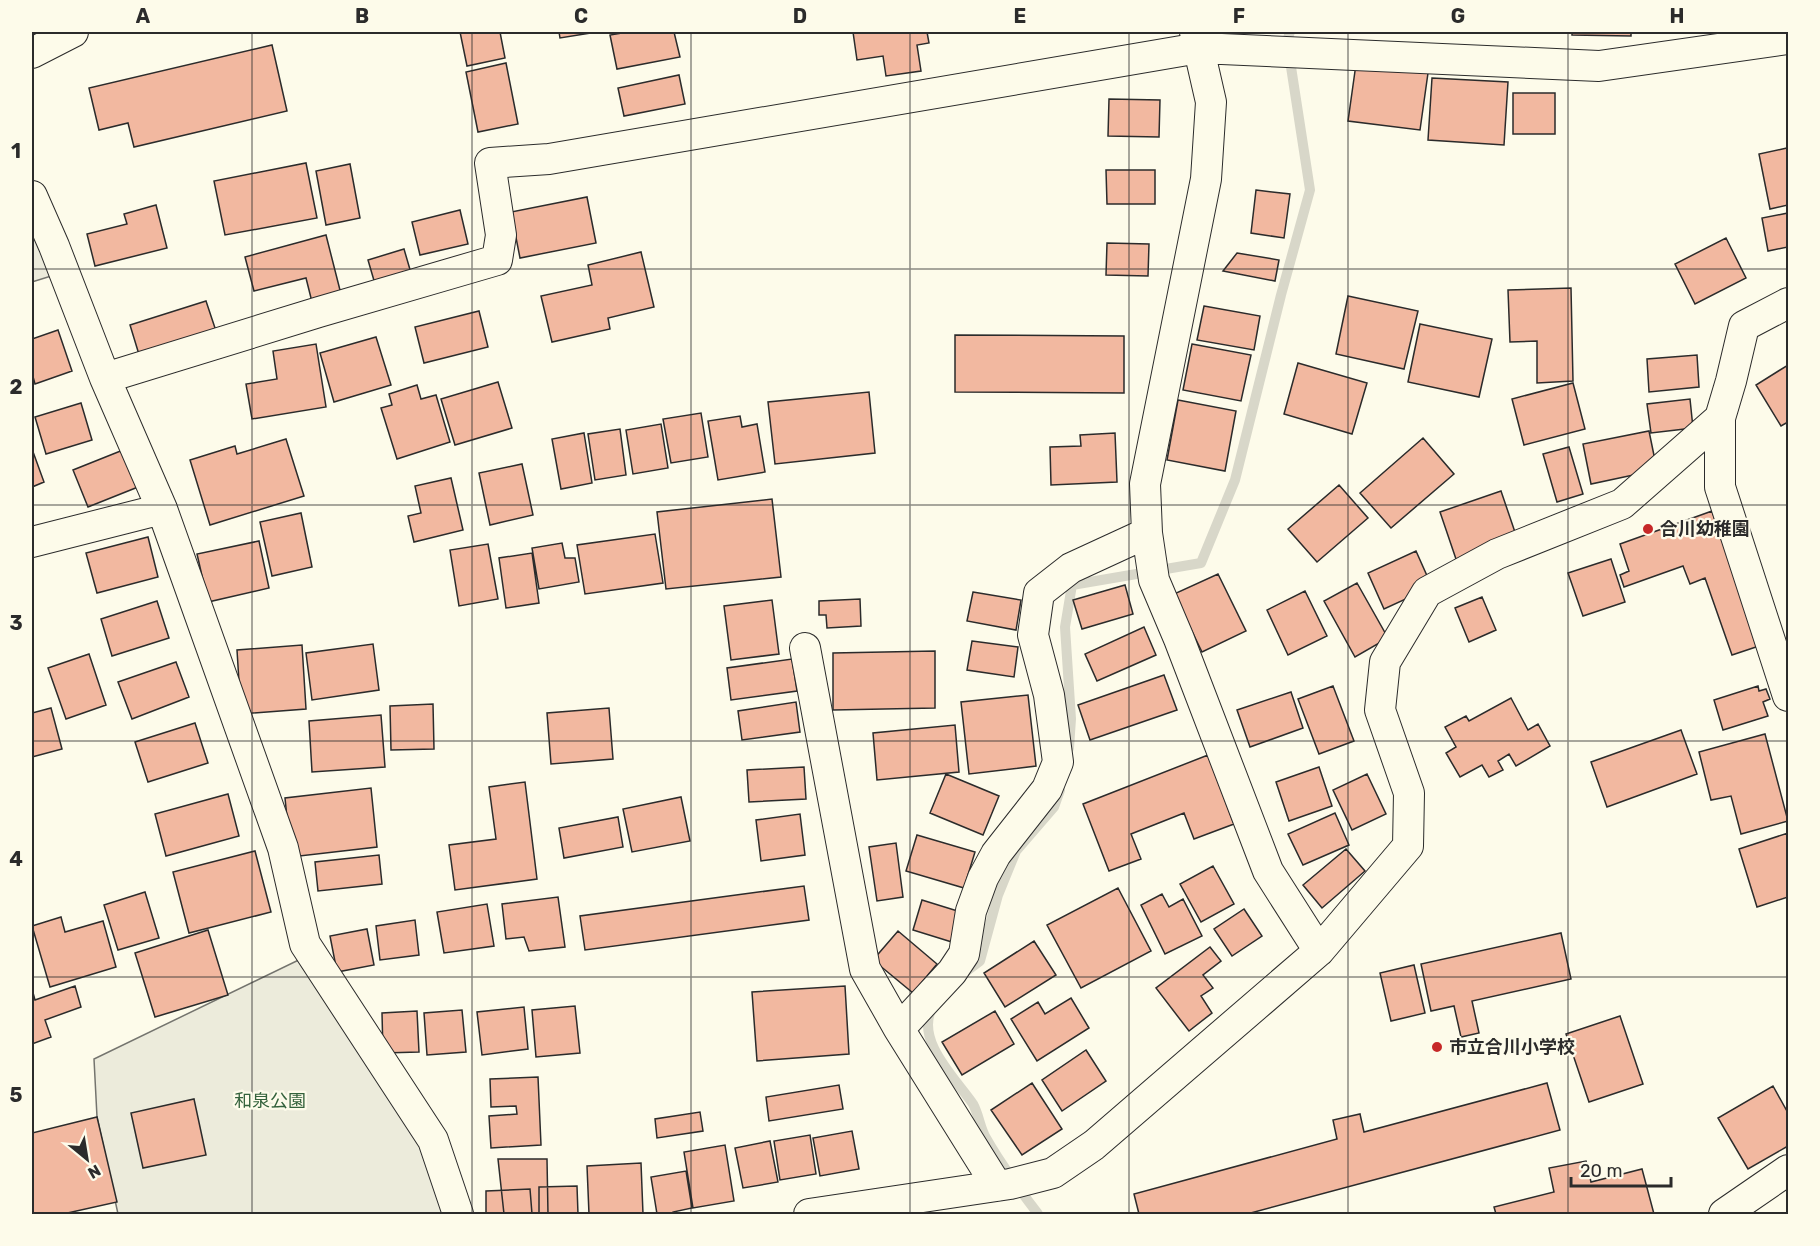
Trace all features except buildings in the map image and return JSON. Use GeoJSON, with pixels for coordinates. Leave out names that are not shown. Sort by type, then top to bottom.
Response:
{"type":"FeatureCollection","features":[{"type":"Feature","properties":{"kind":"street"},"geometry":{"type":"LineString","coordinates":[[32,53],[73,32]]}},
{"type":"Feature","properties":{"kind":"street"},"geometry":{"type":"LineString","coordinates":[[105,378],[497,260],[501,235],[490,164],[549,159],[1197,40],[1599,66],[1788,39]]}},
{"type":"Feature","properties":{"kind":"street"},"geometry":{"type":"LineString","coordinates":[[1197,40],[1211,102],[1206,179],[1145,484],[1147,533],[1154,580],[1268,871],[1319,951]]}},
{"type":"Feature","properties":{"kind":"street"},"geometry":{"type":"LineString","coordinates":[[32,196],[54,246],[105,378],[162,509],[283,848],[305,944],[433,1140],[458,1215]]}},
{"type":"Feature","properties":{"kind":"street"},"geometry":{"type":"LineString","coordinates":[[1788,303],[1744,327],[1720,418],[1720,487],[1788,696]]}},
{"type":"Feature","properties":{"kind":"street"},"geometry":{"type":"LineString","coordinates":[[809,1215],[1015,1182],[1053,1173],[1094,1145],[1319,951],[1408,846],[1409,793],[1380,710],[1385,662],[1427,592],[1497,554],[1622,504],[1720,418]]}},
{"type":"Feature","properties":{"kind":"street"},"geometry":{"type":"LineString","coordinates":[[32,542],[162,509]]}},
{"type":"Feature","properties":{"kind":"street"},"geometry":{"type":"LineString","coordinates":[[899,1029],[952,972],[964,954],[971,911],[983,878],[996,854],[1047,789],[1058,762],[1049,695],[1034,635],[1039,593],[1071,568],[1147,533]]}},
{"type":"Feature","properties":{"kind":"street"},"geometry":{"type":"LineString","coordinates":[[805,648],[865,969],[899,1029],[1015,1182]]}},
{"type":"Feature","properties":{"kind":"street"},"geometry":{"type":"LineString","coordinates":[[1724,1215],[1788,1170]]}},
{"type":"Feature","properties":{"kind":"green space"},"geometry":{"type":"Polygon","coordinates":[[[32,196],[64,272],[32,282],[32,196]]]}},
{"type":"Feature","properties":{"kind":"green space","name":"和泉公園"},"geometry":{"type":"Polygon","coordinates":[[[311,954],[458,1214],[118,1214],[97,1117],[94,1059],[311,954]]]}},
{"type":"Feature","properties":{"kind":"waterway"},"geometry":{"type":"LineString","coordinates":[[1069,748],[1071,719],[1065,627],[1072,585],[1201,563],[1235,480],[1310,190],[1287,41],[1290,32]]}},
{"type":"Feature","properties":{"kind":"waterway"},"geometry":{"type":"LineString","coordinates":[[964,973],[980,961],[998,895],[1016,851],[1054,807],[1060,790]]}},
{"type":"Feature","properties":{"kind":"waterway"},"geometry":{"type":"LineString","coordinates":[[932,1008],[928,1021],[933,1046],[948,1071],[973,1104],[984,1134],[998,1158],[1038,1214]]}},
{"type":"Feature","properties":{"kind":"place","name":"合川幼稚園"},"geometry":{"type":"Point","coordinates":[1648,529]}},
{"type":"Feature","properties":{"kind":"place","name":"市立合川小学校"},"geometry":{"type":"Point","coordinates":[1437,1047]}}]}
